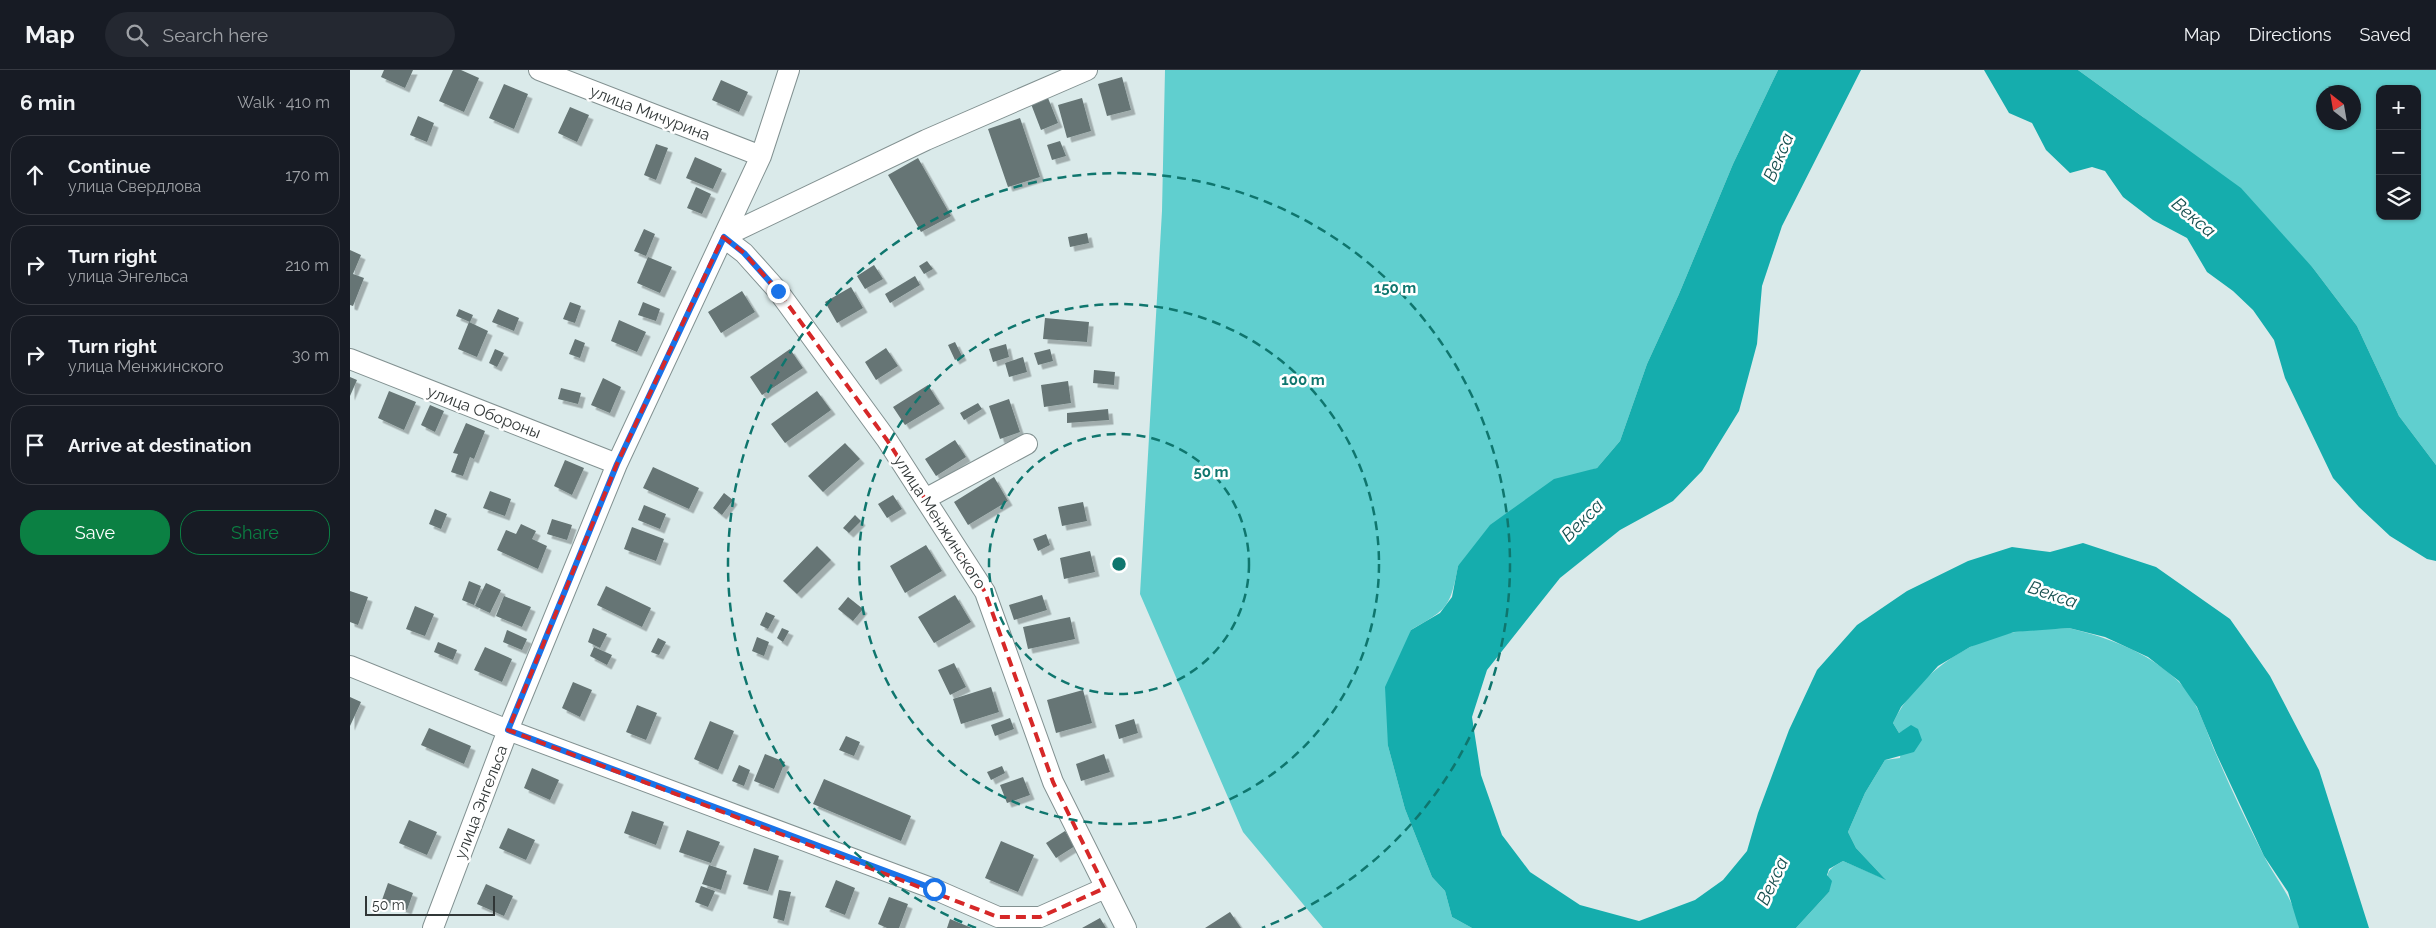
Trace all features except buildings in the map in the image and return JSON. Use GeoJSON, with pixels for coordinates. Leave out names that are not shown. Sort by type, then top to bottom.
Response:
{"type":"FeatureCollection","features":[{"type":"Feature","properties":{"kind":"street","name":"улица Мичурина"},"geometry":{"type":"LineString","coordinates":[[539,70],[761,156]]}},
{"type":"Feature","properties":{"kind":"street","name":"улица Энгельса"},"geometry":{"type":"LineString","coordinates":[[433,928],[508,730],[617,464],[761,156],[789,70]]}},
{"type":"Feature","properties":{"kind":"street"},"geometry":{"type":"LineString","coordinates":[[724,237],[926,140],[1087,70]]}},
{"type":"Feature","properties":{"kind":"street","name":"улица Менжинского"},"geometry":{"type":"LineString","coordinates":[[724,237],[744,253],[778,291],[887,440],[985,592],[1053,782],[1126,928]]}},
{"type":"Feature","properties":{"kind":"street","name":"улица Обороны"},"geometry":{"type":"LineString","coordinates":[[350,360],[617,464]]}},
{"type":"Feature","properties":{"kind":"street"},"geometry":{"type":"LineString","coordinates":[[925,499],[1028,444]]}},
{"type":"Feature","properties":{"kind":"street"},"geometry":{"type":"LineString","coordinates":[[350,666],[508,730],[934,889],[998,917],[1040,917],[1105,888]]}},
{"type":"Feature","properties":{"kind":"highlighted area"},"geometry":{"type":"Polygon","coordinates":[[[723,237],[744,253],[778,291],[887,440],[985,592],[1053,782],[1105,888],[1040,917],[998,917],[508,730],[617,464],[723,237]]]}},
{"type":"Feature","properties":{"kind":"shaded area"},"geometry":{"type":"Polygon","coordinates":[[[1165,70],[1778,70],[1733,164],[1679,294],[1647,364],[1620,441],[1597,468],[1580,474],[1458,566],[1452,591],[1445,606],[1440,612],[1411,630],[1388,746],[1405,809],[1432,877],[1445,891],[1452,917],[1472,928],[1323,928],[1243,832],[1140,594],[1162,211],[1165,70]]]}},
{"type":"Feature","properties":{"kind":"shaded area"},"geometry":{"type":"Polygon","coordinates":[[[2078,70],[2436,70],[2436,465],[2399,416],[2357,326],[2313,268],[2143,117],[2078,70]]]}},
{"type":"Feature","properties":{"kind":"shaded area"},"geometry":{"type":"Polygon","coordinates":[[[2069,628],[2113,641],[2140,653],[2165,670],[2184,688],[2196,705],[2250,829],[2289,898],[2299,928],[1796,928],[1829,892],[1828,873],[1833,867],[1843,861],[1885,879],[1856,848],[1848,832],[1865,793],[1885,760],[1900,758],[1903,731],[1899,733],[1893,723],[1902,706],[1914,691],[1928,677],[1960,652],[1978,643],[2015,632],[2069,628]]]}},
{"type":"Feature","properties":{"kind":"water","name":"Векса"},"geometry":{"type":"Polygon","coordinates":[[[1778,70],[1861,70],[1782,226],[1762,286],[1757,344],[1739,411],[1702,471],[1673,501],[1620,530],[1560,578],[1487,670],[1472,717],[1481,775],[1502,835],[1530,872],[1580,905],[1639,921],[1695,900],[1723,880],[1747,851],[1758,813],[1789,730],[1817,670],[1857,625],[1907,591],[1968,561],[2012,547],[2050,552],[2083,543],[2156,567],[2230,619],[2270,676],[2319,770],[2369,928],[2299,928],[2288,892],[2264,856],[2216,753],[2197,707],[2179,681],[2148,657],[2105,637],[2069,628],[2014,632],[1970,647],[1938,666],[1901,707],[1893,723],[1899,733],[1911,725],[1918,729],[1922,740],[1914,752],[1885,760],[1865,793],[1848,832],[1856,848],[1886,880],[1843,861],[1829,869],[1827,875],[1832,881],[1829,892],[1796,928],[1472,928],[1452,917],[1445,891],[1432,877],[1405,809],[1388,746],[1385,687],[1411,630],[1440,613],[1452,597],[1458,566],[1490,525],[1554,479],[1597,468],[1620,441],[1647,364],[1679,294],[1733,164],[1778,70]]]}},
{"type":"Feature","properties":{"kind":"water","name":"Векса"},"geometry":{"type":"Polygon","coordinates":[[[1984,70],[2078,70],[2241,188],[2313,268],[2357,326],[2399,416],[2436,465],[2436,561],[2427,559],[2390,536],[2359,507],[2333,478],[2285,378],[2274,340],[2253,310],[2233,291],[2207,272],[2187,238],[2153,220],[2123,197],[2105,171],[2092,167],[2070,173],[2046,150],[2032,123],[2009,113],[1984,70]]]}},
{"type":"Feature","properties":{"kind":"route"},"geometry":{"type":"LineString","coordinates":[[778,291],[744,253],[724,237],[617,464],[508,730],[934,889]]}}]}
